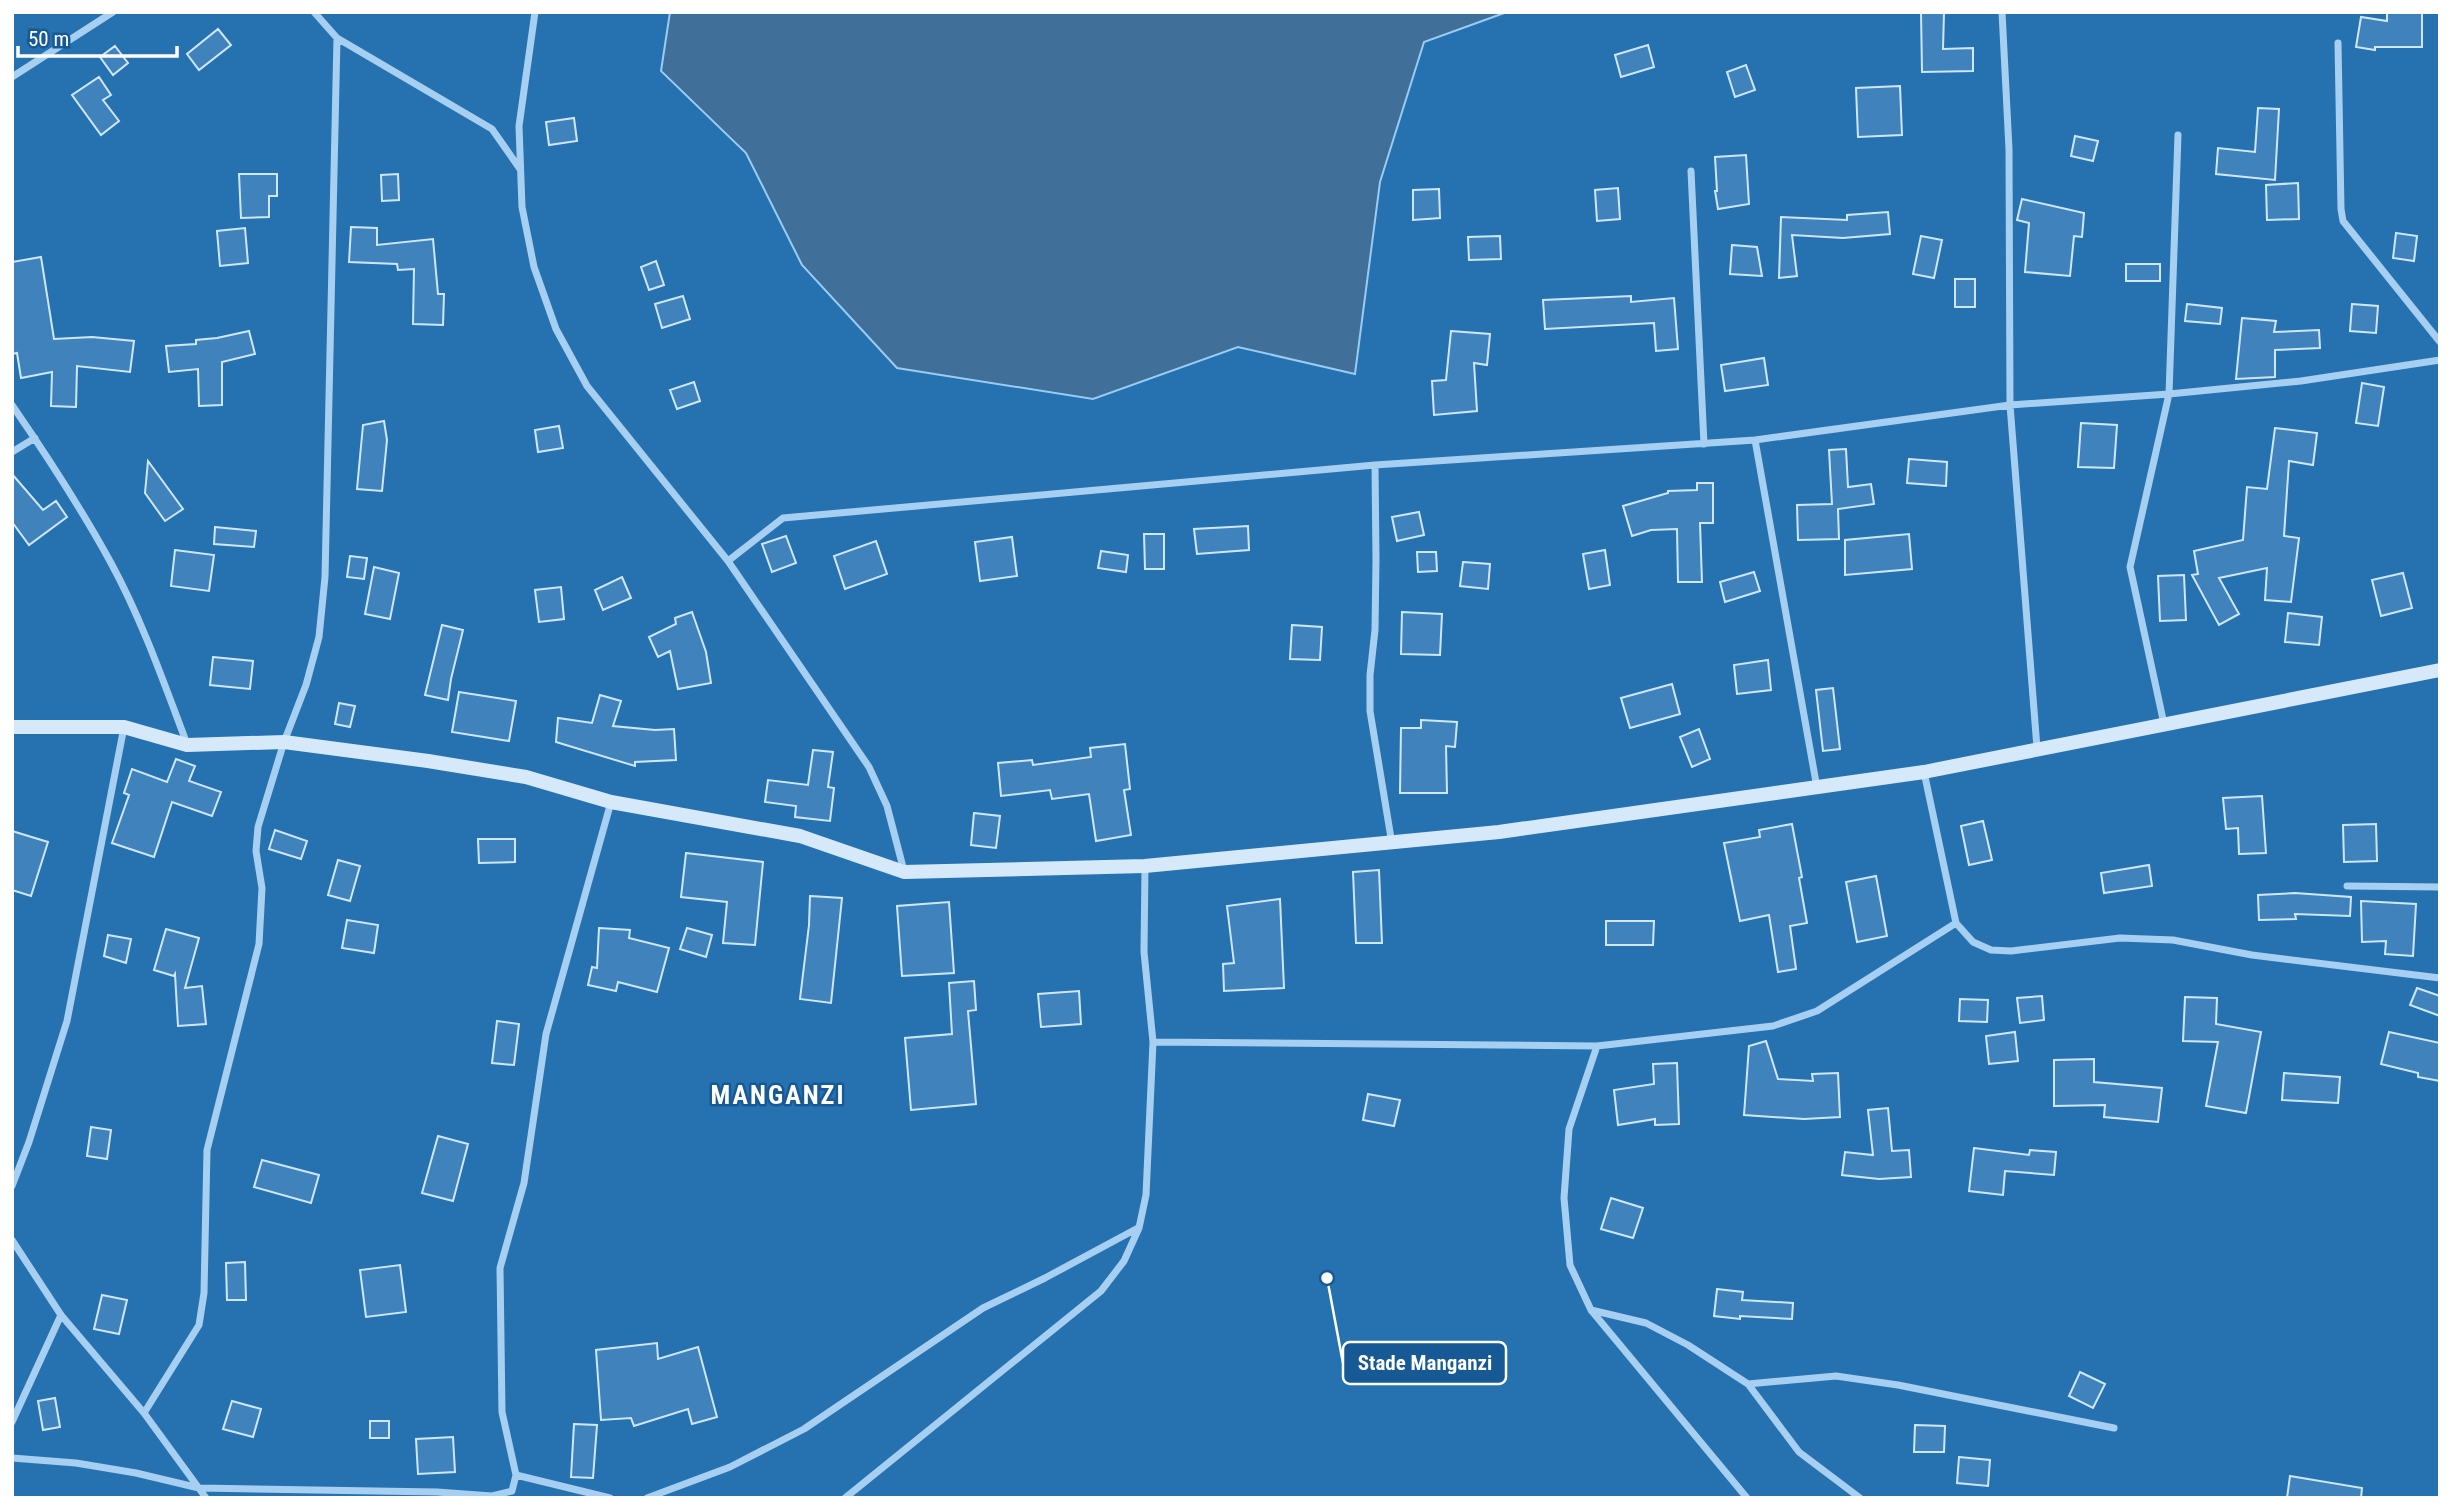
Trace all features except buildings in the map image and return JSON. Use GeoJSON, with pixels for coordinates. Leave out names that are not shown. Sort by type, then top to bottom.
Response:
{"type":"FeatureCollection","features":[{"type":"Feature","properties":{"kind":"main road"},"geometry":{"type":"LineString","coordinates":[[12,727],[124,727],[187,745],[284,741],[428,761],[526,778],[611,802],[800,836],[904,872],[1145,866],[1499,832],[1924,772],[2440,670]]}},
{"type":"Feature","properties":{"kind":"street"},"geometry":{"type":"LineString","coordinates":[[12,77],[113,12]]}},
{"type":"Feature","properties":{"kind":"street"},"geometry":{"type":"LineString","coordinates":[[314,12],[337,38],[492,129],[520,170]]}},
{"type":"Feature","properties":{"kind":"street"},"geometry":{"type":"LineString","coordinates":[[535,12],[519,126],[522,207],[534,267],[556,329],[587,386],[728,561],[869,767],[887,806],[904,872]]}},
{"type":"Feature","properties":{"kind":"street"},"geometry":{"type":"LineString","coordinates":[[2002,12],[2009,149],[2010,405],[2037,748]]}},
{"type":"Feature","properties":{"kind":"street"},"geometry":{"type":"LineString","coordinates":[[144,1413],[199,1325],[205,1293],[207,1150],[259,944],[261,888],[256,851],[258,827],[284,741],[306,685],[319,637],[325,577],[337,38]]}},
{"type":"Feature","properties":{"kind":"street"},"geometry":{"type":"LineString","coordinates":[[2337,43],[2343,221],[2440,342]]}},
{"type":"Feature","properties":{"kind":"street"},"geometry":{"type":"LineString","coordinates":[[2164,724],[2130,567],[2169,394],[2178,135]]}},
{"type":"Feature","properties":{"kind":"street"},"geometry":{"type":"LineString","coordinates":[[1691,171],[1704,444]]}},
{"type":"Feature","properties":{"kind":"street"},"geometry":{"type":"LineString","coordinates":[[728,561],[783,518],[1375,465],[1755,440],[2010,405],[2169,394],[2301,381],[2440,360]]}},
{"type":"Feature","properties":{"kind":"street"},"geometry":{"type":"LineString","coordinates":[[12,405],[112,565],[141,627],[187,745]]}},
{"type":"Feature","properties":{"kind":"street"},"geometry":{"type":"LineString","coordinates":[[12,452],[35,438]]}},
{"type":"Feature","properties":{"kind":"street"},"geometry":{"type":"LineString","coordinates":[[1755,440],[1817,789]]}},
{"type":"Feature","properties":{"kind":"street"},"geometry":{"type":"LineString","coordinates":[[1375,465],[1375,630],[1370,675],[1370,711],[1392,844]]}},
{"type":"Feature","properties":{"kind":"street"},"geometry":{"type":"LineString","coordinates":[[12,1186],[29,1142],[67,1021],[124,727]]}},
{"type":"Feature","properties":{"kind":"street"},"geometry":{"type":"LineString","coordinates":[[1924,772],[1956,923],[1973,942],[1991,950],[2011,951],[2120,938],[2173,940],[2252,955],[2440,978]]}},
{"type":"Feature","properties":{"kind":"street"},"geometry":{"type":"LineString","coordinates":[[12,1458],[76,1463],[200,1488],[437,1492],[492,1496],[512,1491],[516,1475],[502,1412],[500,1268],[524,1183],[546,1034],[611,802]]}},
{"type":"Feature","properties":{"kind":"street"},"geometry":{"type":"LineString","coordinates":[[845,1498],[1101,1291],[1124,1261],[1139,1228],[1146,1195],[1153,1042],[1144,952],[1145,866]]}},
{"type":"Feature","properties":{"kind":"street"},"geometry":{"type":"LineString","coordinates":[[2347,886],[2440,887]]}},
{"type":"Feature","properties":{"kind":"street"},"geometry":{"type":"LineString","coordinates":[[1153,1042],[1597,1046],[1773,1026],[1817,1011],[1956,923]]}},
{"type":"Feature","properties":{"kind":"street"},"geometry":{"type":"LineString","coordinates":[[1597,1046],[1569,1129],[1564,1198],[1570,1265],[1591,1310],[1747,1498]]}},
{"type":"Feature","properties":{"kind":"street"},"geometry":{"type":"LineString","coordinates":[[647,1498],[730,1467],[804,1429],[984,1308],[1139,1228]]}},
{"type":"Feature","properties":{"kind":"street"},"geometry":{"type":"LineString","coordinates":[[12,1240],[61,1315],[144,1413],[206,1498]]}},
{"type":"Feature","properties":{"kind":"street"},"geometry":{"type":"LineString","coordinates":[[1591,1310],[1646,1323],[1688,1345],[1748,1384],[1799,1452],[1860,1498]]}},
{"type":"Feature","properties":{"kind":"street"},"geometry":{"type":"LineString","coordinates":[[12,1422],[61,1315]]}},
{"type":"Feature","properties":{"kind":"street"},"geometry":{"type":"LineString","coordinates":[[1748,1384],[1836,1376],[1898,1385],[2114,1428]]}},
{"type":"Feature","properties":{"kind":"street"},"geometry":{"type":"LineString","coordinates":[[516,1475],[610,1498]]}},
{"type":"Feature","properties":{"kind":"shaded area"},"geometry":{"type":"Polygon","coordinates":[[[12,12],[2440,12],[2440,1498],[12,1498],[12,12]]]}},
{"type":"Feature","properties":{"kind":"shaded area"},"geometry":{"type":"Polygon","coordinates":[[[670,12],[1507,12],[1424,42],[1380,182],[1355,374],[1238,347],[1093,399],[897,368],[802,265],[746,153],[661,71],[670,12]]]}},
{"type":"Feature","properties":{"kind":"place","name":"Stade Manganzi"},"geometry":{"type":"Point","coordinates":[1327,1278]}},
{"type":"Feature","properties":{"kind":"district","name":"MANGANZI"},"geometry":{"type":"Point","coordinates":[778,1095]}}]}
